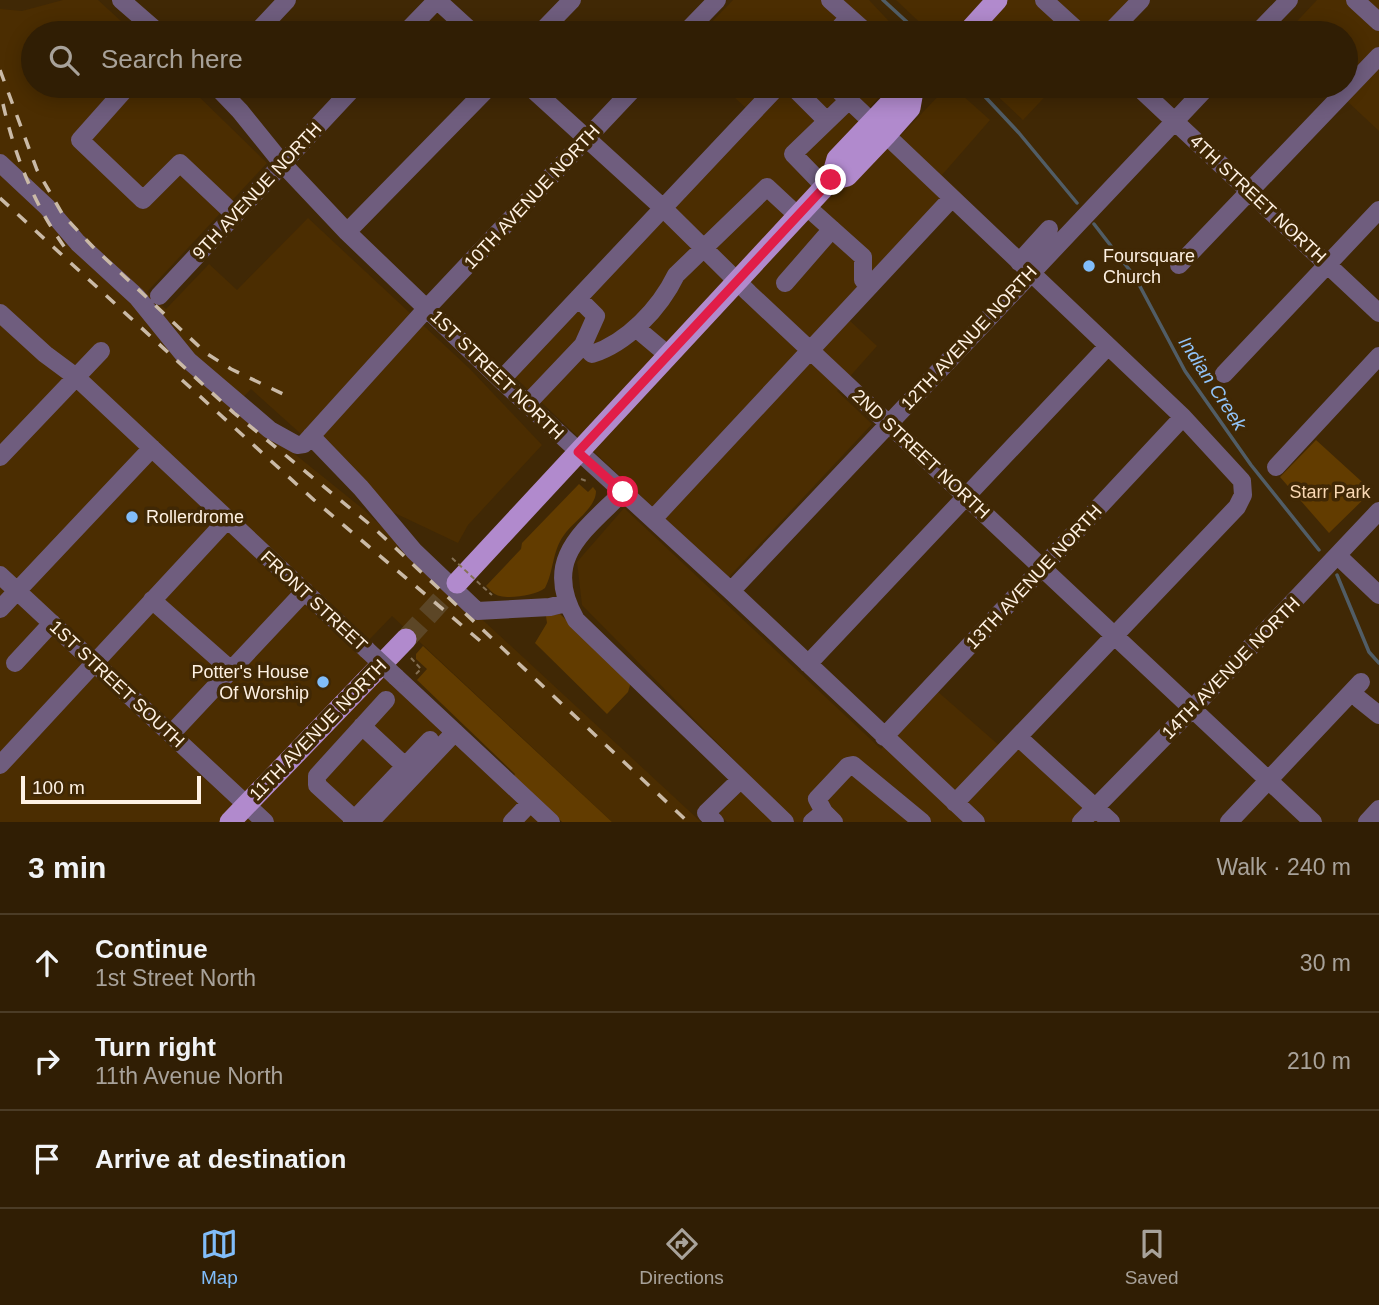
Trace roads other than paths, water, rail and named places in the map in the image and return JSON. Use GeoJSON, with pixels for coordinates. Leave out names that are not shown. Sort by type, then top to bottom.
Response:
{"type":"FeatureCollection","features":[{"type":"Feature","properties":{"kind":"main road"},"geometry":{"type":"LineString","coordinates":[[978,21],[997,0]]}},
{"type":"Feature","properties":{"kind":"main road"},"geometry":{"type":"LineString","coordinates":[[457,583],[827,183],[837,159],[879,129],[895,98]]}},
{"type":"Feature","properties":{"kind":"main road","name":"11TH AVENUE NORTH"},"geometry":{"type":"LineString","coordinates":[[230,822],[409,649]]}},
{"type":"Feature","properties":{"kind":"street"},"geometry":{"type":"LineString","coordinates":[[121,0],[145,21]]}},
{"type":"Feature","properties":{"kind":"street"},"geometry":{"type":"LineString","coordinates":[[267,21],[287,0]]}},
{"type":"Feature","properties":{"kind":"street"},"geometry":{"type":"LineString","coordinates":[[417,21],[437,0],[460,21]]}},
{"type":"Feature","properties":{"kind":"street"},"geometry":{"type":"LineString","coordinates":[[552,21],[572,0]]}},
{"type":"Feature","properties":{"kind":"street"},"geometry":{"type":"LineString","coordinates":[[696,21],[716,0]]}},
{"type":"Feature","properties":{"kind":"street"},"geometry":{"type":"LineString","coordinates":[[830,0],[854,21]]}},
{"type":"Feature","properties":{"kind":"street"},"geometry":{"type":"LineString","coordinates":[[1044,0],[1067,21]]}},
{"type":"Feature","properties":{"kind":"street"},"geometry":{"type":"LineString","coordinates":[[1121,21],[1141,0]]}},
{"type":"Feature","properties":{"kind":"street"},"geometry":{"type":"LineString","coordinates":[[1269,21],[1289,0]]}},
{"type":"Feature","properties":{"kind":"street"},"geometry":{"type":"LineString","coordinates":[[1355,0],[1379,22]]}},
{"type":"Feature","properties":{"kind":"street"},"geometry":{"type":"LineString","coordinates":[[846,21],[849,17]]}},
{"type":"Feature","properties":{"kind":"street"},"geometry":{"type":"LineString","coordinates":[[1358,78],[1379,56]]}},
{"type":"Feature","properties":{"kind":"street"},"geometry":{"type":"LineString","coordinates":[[117,98],[80,140],[144,200],[180,163],[235,215]]}},
{"type":"Feature","properties":{"kind":"street","name":"1ST STREET NORTH"},"geometry":{"type":"LineString","coordinates":[[228,98],[282,163],[347,232],[501,380],[976,822]]}},
{"type":"Feature","properties":{"kind":"street","name":"9TH AVENUE NORTH"},"geometry":{"type":"LineString","coordinates":[[159,296],[344,98]]}},
{"type":"Feature","properties":{"kind":"street"},"geometry":{"type":"LineString","coordinates":[[347,232],[477,98]]}},
{"type":"Feature","properties":{"kind":"street","name":"2ND STREET NORTH"},"geometry":{"type":"LineString","coordinates":[[542,98],[663,208],[888,424],[1312,822]]}},
{"type":"Feature","properties":{"kind":"street","name":"10TH AVENUE NORTH"},"geometry":{"type":"LineString","coordinates":[[311,436],[427,308],[625,98]]}},
{"type":"Feature","properties":{"kind":"street"},"geometry":{"type":"LineString","coordinates":[[501,380],[767,98]]}},
{"type":"Feature","properties":{"kind":"street"},"geometry":{"type":"LineString","coordinates":[[804,98],[827,121]]}},
{"type":"Feature","properties":{"kind":"street","name":"4TH STREET NORTH"},"geometry":{"type":"LineString","coordinates":[[1150,98],[1379,313]]}},
{"type":"Feature","properties":{"kind":"street","name":"12TH AVENUE NORTH"},"geometry":{"type":"LineString","coordinates":[[730,591],[888,424],[1025,268],[1196,98]]}},
{"type":"Feature","properties":{"kind":"street"},"geometry":{"type":"LineString","coordinates":[[1179,265],[1339,98]]}},
{"type":"Feature","properties":{"kind":"street"},"geometry":{"type":"LineString","coordinates":[[827,183],[793,154],[849,100],[1183,417],[1242,481],[1243,495],[1237,507],[955,803]]}},
{"type":"Feature","properties":{"kind":"street"},"geometry":{"type":"LineString","coordinates":[[0,163],[47,207],[78,243],[137,297],[188,360],[270,430],[296,445],[304,444],[311,436],[361,488],[414,551],[477,611],[550,607],[566,603]]}},
{"type":"Feature","properties":{"kind":"street"},"geometry":{"type":"LineString","coordinates":[[583,345],[592,354],[607,350],[636,328],[669,291],[676,275],[767,187],[832,229],[863,257],[863,280],[869,286]]}},
{"type":"Feature","properties":{"kind":"street"},"geometry":{"type":"LineString","coordinates":[[653,519],[952,198]]}},
{"type":"Feature","properties":{"kind":"street"},"geometry":{"type":"LineString","coordinates":[[1224,374],[1379,210]]}},
{"type":"Feature","properties":{"kind":"street"},"geometry":{"type":"LineString","coordinates":[[785,283],[832,229]]}},
{"type":"Feature","properties":{"kind":"street"},"geometry":{"type":"LineString","coordinates":[[1025,268],[1049,229]]}},
{"type":"Feature","properties":{"kind":"street"},"geometry":{"type":"LineString","coordinates":[[527,404],[583,345],[596,316],[579,298]]}},
{"type":"Feature","properties":{"kind":"street","name":"FRONT STREET"},"geometry":{"type":"LineString","coordinates":[[0,313],[45,354],[76,377],[551,822]]}},
{"type":"Feature","properties":{"kind":"street"},"geometry":{"type":"LineString","coordinates":[[636,328],[668,355]]}},
{"type":"Feature","properties":{"kind":"street"},"geometry":{"type":"LineString","coordinates":[[807,664],[1108,346]]}},
{"type":"Feature","properties":{"kind":"street"},"geometry":{"type":"LineString","coordinates":[[0,457],[101,351]]}},
{"type":"Feature","properties":{"kind":"street"},"geometry":{"type":"LineString","coordinates":[[1276,467],[1379,356]]}},
{"type":"Feature","properties":{"kind":"street","name":"13TH AVENUE NORTH"},"geometry":{"type":"LineString","coordinates":[[884,737],[1183,417]]}},
{"type":"Feature","properties":{"kind":"street"},"geometry":{"type":"LineString","coordinates":[[0,610],[152,448]]}},
{"type":"Feature","properties":{"kind":"street"},"geometry":{"type":"LineString","coordinates":[[623,492],[572,544],[565,560],[562,579],[566,603],[576,620],[785,822]]}},
{"type":"Feature","properties":{"kind":"street","name":"14TH AVENUE NORTH"},"geometry":{"type":"LineString","coordinates":[[1082,822],[1379,511]]}},
{"type":"Feature","properties":{"kind":"street"},"geometry":{"type":"LineString","coordinates":[[0,765],[227,520]]}},
{"type":"Feature","properties":{"kind":"street"},"geometry":{"type":"LineString","coordinates":[[1338,556],[1379,595]]}},
{"type":"Feature","properties":{"kind":"street","name":"1ST STREET SOUTH"},"geometry":{"type":"LineString","coordinates":[[0,575],[265,822]]}},
{"type":"Feature","properties":{"kind":"street"},"geometry":{"type":"LineString","coordinates":[[171,734],[305,591]]}},
{"type":"Feature","properties":{"kind":"street"},"geometry":{"type":"LineString","coordinates":[[152,600],[231,670]]}},
{"type":"Feature","properties":{"kind":"street"},"geometry":{"type":"LineString","coordinates":[[15,663],[51,623]]}},
{"type":"Feature","properties":{"kind":"street"},"geometry":{"type":"LineString","coordinates":[[1229,822],[1360,690],[1379,715]]}},
{"type":"Feature","properties":{"kind":"street"},"geometry":{"type":"LineString","coordinates":[[359,821],[317,785],[317,776],[386,700]]}},
{"type":"Feature","properties":{"kind":"street"},"geometry":{"type":"LineString","coordinates":[[362,726],[405,766]]}},
{"type":"Feature","properties":{"kind":"street"},"geometry":{"type":"LineString","coordinates":[[359,821],[455,733]]}},
{"type":"Feature","properties":{"kind":"street"},"geometry":{"type":"LineString","coordinates":[[1018,737],[1111,822]]}},
{"type":"Feature","properties":{"kind":"street"},"geometry":{"type":"LineString","coordinates":[[359,821],[430,740]]}},
{"type":"Feature","properties":{"kind":"street"},"geometry":{"type":"LineString","coordinates":[[824,819],[817,799],[848,766],[853,765],[922,822]]}},
{"type":"Feature","properties":{"kind":"street"},"geometry":{"type":"LineString","coordinates":[[715,822],[706,813],[740,780]]}},
{"type":"Feature","properties":{"kind":"street"},"geometry":{"type":"LineString","coordinates":[[512,822],[530,803]]}},
{"type":"Feature","properties":{"kind":"street"},"geometry":{"type":"LineString","coordinates":[[1367,822],[1379,809]]}},
{"type":"Feature","properties":{"kind":"waterway","name":"Indian Creek"},"geometry":{"type":"LineString","coordinates":[[883,0],[906,21]]}},
{"type":"Feature","properties":{"kind":"waterway","name":"Indian Creek"},"geometry":{"type":"LineString","coordinates":[[986,98],[1077,203]]}},
{"type":"Feature","properties":{"kind":"waterway","name":"Indian Creek"},"geometry":{"type":"LineString","coordinates":[[1094,224],[1135,277],[1185,371],[1251,465],[1319,550]]}},
{"type":"Feature","properties":{"kind":"waterway","name":"Indian Creek"},"geometry":{"type":"LineString","coordinates":[[1337,575],[1369,652],[1379,663]]}},
{"type":"Feature","properties":{"kind":"tunnel"},"geometry":{"type":"LineString","coordinates":[[406,639],[457,583]]}},
{"type":"Feature","properties":{"kind":"railway"},"geometry":{"type":"LineString","coordinates":[[0,70],[37,170],[63,215],[93,247],[206,353],[231,369],[285,395]]}},
{"type":"Feature","properties":{"kind":"railway"},"geometry":{"type":"LineString","coordinates":[[3,104],[28,182],[46,219],[69,253]]}},
{"type":"Feature","properties":{"kind":"railway"},"geometry":{"type":"LineString","coordinates":[[0,198],[234,413],[373,527],[688,822]]}},
{"type":"Feature","properties":{"kind":"railway"},"geometry":{"type":"LineString","coordinates":[[182,380],[314,500],[485,645]]}},
{"type":"Feature","properties":{"kind":"place","name":"Foursquare Church"},"geometry":{"type":"Point","coordinates":[1089,266]}},
{"type":"Feature","properties":{"kind":"place","name":"Rollerdrome"},"geometry":{"type":"Point","coordinates":[132,517]}},
{"type":"Feature","properties":{"kind":"place","name":"Potter's House Of Worship"},"geometry":{"type":"Point","coordinates":[323,682]}},
{"type":"Feature","properties":{"kind":"park label","name":"Starr Park"},"geometry":{"type":"Point","coordinates":[1330,492]}}]}
